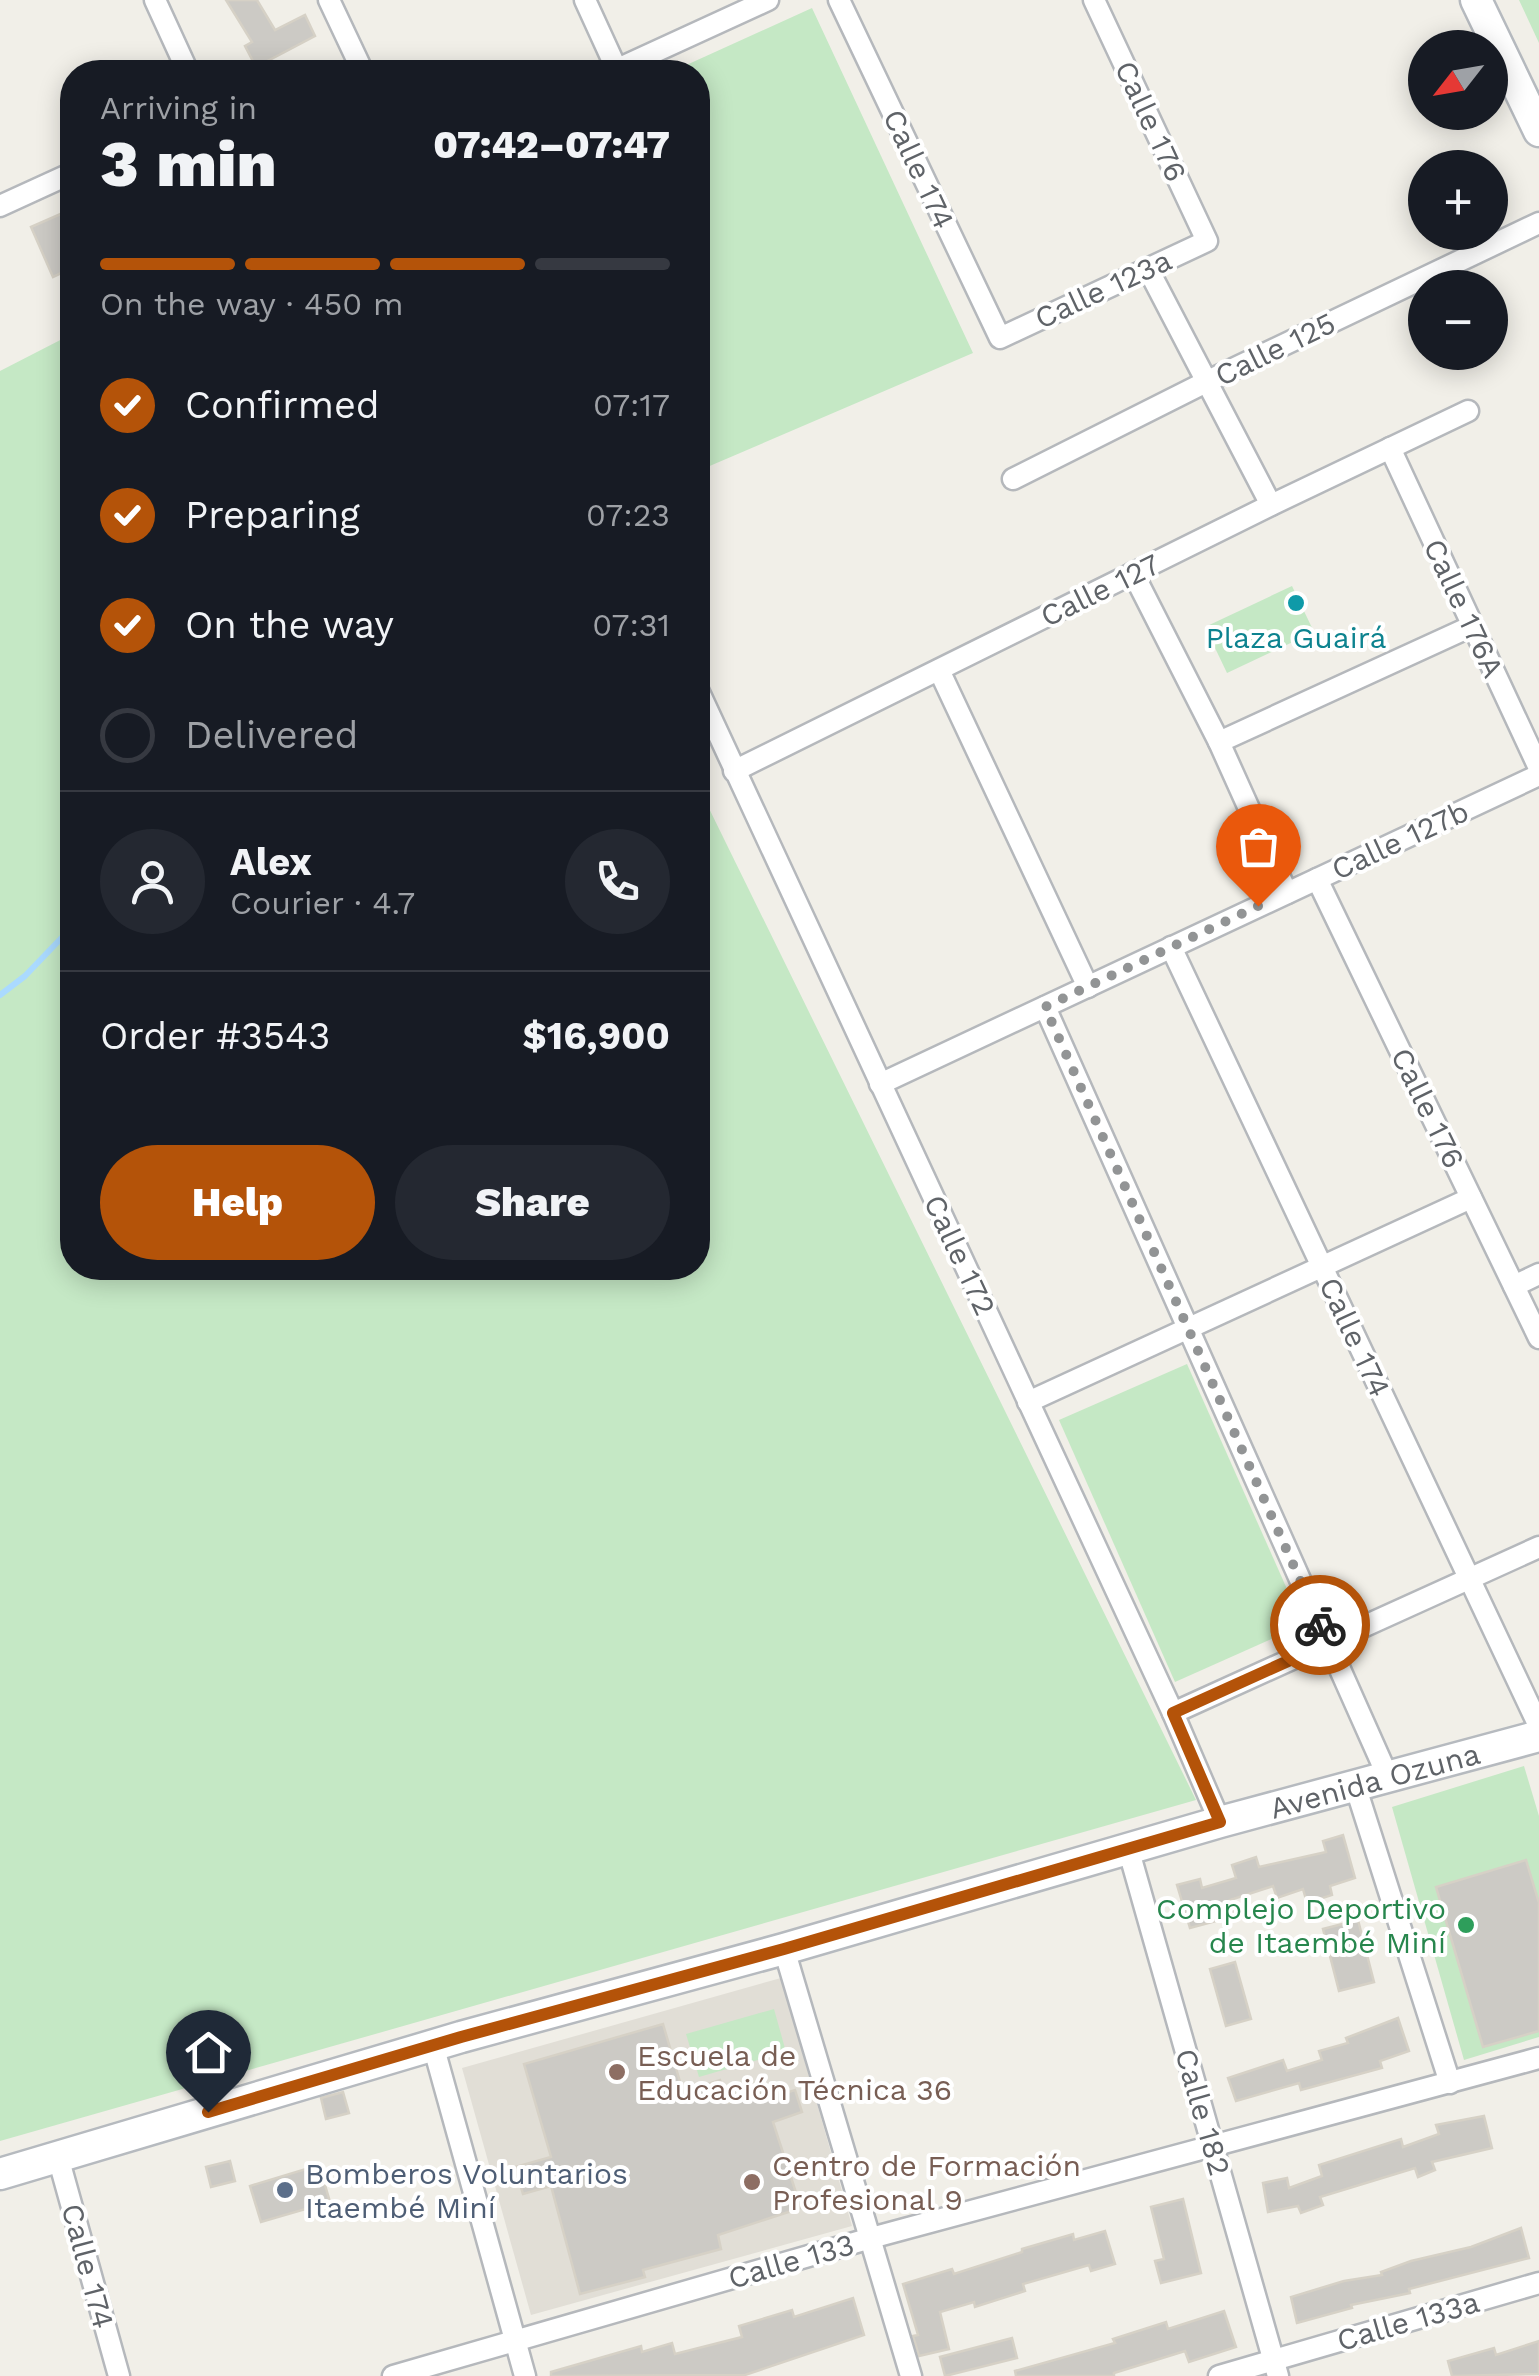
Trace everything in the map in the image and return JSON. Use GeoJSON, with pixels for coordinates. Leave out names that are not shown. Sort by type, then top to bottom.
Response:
{"type":"FeatureCollection","features":[{"type":"Feature","properties":{"kind":"main road"},"geometry":{"type":"LineString","coordinates":[[1476,0],[1539,131]]}},
{"type":"Feature","properties":{"kind":"main road","name":"Avenida Ozuna"},"geometry":{"type":"LineString","coordinates":[[0,2174],[433,2045],[784,1949],[1220,1822],[1539,1736]]}},
{"type":"Feature","properties":{"kind":"street"},"geometry":{"type":"LineString","coordinates":[[155,0],[182,60]]}},
{"type":"Feature","properties":{"kind":"street"},"geometry":{"type":"LineString","coordinates":[[330,0],[358,60]]}},
{"type":"Feature","properties":{"kind":"street"},"geometry":{"type":"LineString","coordinates":[[585,0],[610,60]]}},
{"type":"Feature","properties":{"kind":"street"},"geometry":{"type":"LineString","coordinates":[[638,60],[768,0]]}},
{"type":"Feature","properties":{"kind":"street","name":"Calle 174"},"geometry":{"type":"LineString","coordinates":[[839,0],[1000,338]]}},
{"type":"Feature","properties":{"kind":"street","name":"Calle 176"},"geometry":{"type":"LineString","coordinates":[[1094,0],[1207,241]]}},
{"type":"Feature","properties":{"kind":"street"},"geometry":{"type":"LineString","coordinates":[[0,206],[60,178]]}},
{"type":"Feature","properties":{"kind":"street","name":"Calle 125"},"geometry":{"type":"LineString","coordinates":[[1013,479],[1539,223]]}},
{"type":"Feature","properties":{"kind":"street","name":"Calle 123a"},"geometry":{"type":"LineString","coordinates":[[1000,338],[1207,241]]}},
{"type":"Feature","properties":{"kind":"street"},"geometry":{"type":"LineString","coordinates":[[1148,269],[1271,504]]}},
{"type":"Feature","properties":{"kind":"street","name":"Calle 127"},"geometry":{"type":"LineString","coordinates":[[734,771],[1271,504],[1468,411]]}},
{"type":"Feature","properties":{"kind":"street","name":"Calle 176A"},"geometry":{"type":"LineString","coordinates":[[1390,448],[1539,771]]}},
{"type":"Feature","properties":{"kind":"street"},"geometry":{"type":"LineString","coordinates":[[1133,574],[1219,742],[1287,892]]}},
{"type":"Feature","properties":{"kind":"street"},"geometry":{"type":"LineString","coordinates":[[1219,742],[1472,626]]}},
{"type":"Feature","properties":{"kind":"street"},"geometry":{"type":"LineString","coordinates":[[939,670],[1088,987]]}},
{"type":"Feature","properties":{"kind":"street","name":"Calle 172"},"geometry":{"type":"LineString","coordinates":[[710,717],[1173,1713],[1220,1822]]}},
{"type":"Feature","properties":{"kind":"street","name":"Calle 127b"},"geometry":{"type":"LineString","coordinates":[[880,1084],[1539,771]]}},
{"type":"Feature","properties":{"kind":"street","name":"Calle 176"},"geometry":{"type":"LineString","coordinates":[[1317,879],[1539,1338]]}},
{"type":"Feature","properties":{"kind":"street","name":"Calle 174"},"geometry":{"type":"LineString","coordinates":[[1171,948],[1539,1726]]}},
{"type":"Feature","properties":{"kind":"street"},"geometry":{"type":"LineString","coordinates":[[1045,1007],[1388,1777]]}},
{"type":"Feature","properties":{"kind":"street"},"geometry":{"type":"LineString","coordinates":[[1028,1402],[1471,1198]]}},
{"type":"Feature","properties":{"kind":"street"},"geometry":{"type":"LineString","coordinates":[[1514,1286],[1539,1274]]}},
{"type":"Feature","properties":{"kind":"street"},"geometry":{"type":"LineString","coordinates":[[1173,1713],[1539,1548]]}},
{"type":"Feature","properties":{"kind":"street"},"geometry":{"type":"LineString","coordinates":[[1355,1785],[1450,2082]]}},
{"type":"Feature","properties":{"kind":"street","name":"Calle 182"},"geometry":{"type":"LineString","coordinates":[[1128,1848],[1276,2368]]}},
{"type":"Feature","properties":{"kind":"street"},"geometry":{"type":"LineString","coordinates":[[784,1949],[912,2376]]}},
{"type":"Feature","properties":{"kind":"street"},"geometry":{"type":"LineString","coordinates":[[433,2045],[526,2376]]}},
{"type":"Feature","properties":{"kind":"street","name":"Calle 133"},"geometry":{"type":"LineString","coordinates":[[393,2376],[872,2238],[1539,2058]]}},
{"type":"Feature","properties":{"kind":"street","name":"Calle 174"},"geometry":{"type":"LineString","coordinates":[[58,2157],[119,2376]]}},
{"type":"Feature","properties":{"kind":"street","name":"Calle 133a"},"geometry":{"type":"LineString","coordinates":[[1219,2376],[1276,2368],[1539,2283]]}},
{"type":"Feature","properties":{"kind":"shaded area"},"geometry":{"type":"Polygon","coordinates":[[[781,1978],[852,2226],[531,2315],[462,2068],[781,1978]]]}},
{"type":"Feature","properties":{"kind":"green space"},"geometry":{"type":"Polygon","coordinates":[[[1519,0],[1539,0],[1539,43],[1519,0]]]}},
{"type":"Feature","properties":{"kind":"green space"},"geometry":{"type":"Polygon","coordinates":[[[812,8],[973,353],[710,466],[710,60],[697,60],[812,8]]]}},
{"type":"Feature","properties":{"kind":"green space"},"geometry":{"type":"Polygon","coordinates":[[[60,340],[60,1280],[710,1280],[710,810],[1196,1800],[0,2141],[0,371],[60,340]]]}},
{"type":"Feature","properties":{"kind":"green space"},"geometry":{"type":"Polygon","coordinates":[[[1292,586],[1314,632],[1227,673],[1205,627],[1292,586]]]}},
{"type":"Feature","properties":{"kind":"green space"},"geometry":{"type":"Polygon","coordinates":[[[1187,1364],[1303,1625],[1175,1682],[1059,1420],[1187,1364]]]}},
{"type":"Feature","properties":{"kind":"green space"},"geometry":{"type":"Polygon","coordinates":[[[1524,1766],[1539,1816],[1539,2037],[1464,2060],[1392,1807],[1524,1766]]]}},
{"type":"Feature","properties":{"kind":"green space"},"geometry":{"type":"Polygon","coordinates":[[[774,2009],[786,2052],[699,2077],[686,2034],[774,2009]]]}},
{"type":"Feature","properties":{"kind":"building"},"geometry":{"type":"Polygon","coordinates":[[[226,0],[257,0],[275,30],[305,15],[315,36],[269,60],[252,60],[245,46],[252,42],[226,0]]]}},
{"type":"Feature","properties":{"kind":"building"},"geometry":{"type":"Polygon","coordinates":[[[60,214],[60,274],[53,277],[31,227],[60,214]]]}},
{"type":"Feature","properties":{"kind":"building"},"geometry":{"type":"Polygon","coordinates":[[[1343,1835],[1355,1878],[1330,1886],[1332,1895],[1307,1903],[1303,1889],[1277,1898],[1273,1886],[1230,1900],[1235,1916],[1190,1928],[1177,1885],[1200,1879],[1202,1888],[1236,1878],[1232,1865],[1256,1857],[1259,1867],[1326,1852],[1323,1841],[1343,1835]]]}},
{"type":"Feature","properties":{"kind":"building"},"geometry":{"type":"Polygon","coordinates":[[[1526,1860],[1539,1903],[1539,2031],[1483,2047],[1436,1887],[1526,1860]]]}},
{"type":"Feature","properties":{"kind":"building"},"geometry":{"type":"Polygon","coordinates":[[[1358,1920],[1374,1982],[1339,1991],[1323,1929],[1358,1920]]]}},
{"type":"Feature","properties":{"kind":"building"},"geometry":{"type":"Polygon","coordinates":[[[1235,1962],[1251,2019],[1226,2026],[1210,1969],[1235,1962]]]}},
{"type":"Feature","properties":{"kind":"building"},"geometry":{"type":"Polygon","coordinates":[[[1398,2018],[1409,2051],[1380,2061],[1382,2068],[1301,2090],[1299,2083],[1236,2101],[1228,2078],[1283,2060],[1287,2071],[1322,2060],[1319,2051],[1348,2043],[1346,2038],[1398,2018]]]}},
{"type":"Feature","properties":{"kind":"building"},"geometry":{"type":"Polygon","coordinates":[[[663,2024],[683,2092],[720,2080],[728,2103],[764,2092],[766,2099],[795,2090],[802,2112],[773,2122],[801,2208],[718,2235],[721,2249],[643,2270],[645,2277],[580,2294],[551,2186],[523,2194],[515,2167],[551,2157],[524,2064],[663,2024]]]}},
{"type":"Feature","properties":{"kind":"building"},"geometry":{"type":"Polygon","coordinates":[[[343,2092],[349,2113],[326,2119],[321,2098],[343,2092]]]}},
{"type":"Feature","properties":{"kind":"building"},"geometry":{"type":"Polygon","coordinates":[[[1484,2116],[1492,2148],[1432,2162],[1435,2170],[1418,2177],[1415,2168],[1320,2197],[1323,2205],[1301,2213],[1298,2206],[1268,2212],[1263,2183],[1287,2178],[1289,2188],[1322,2176],[1319,2165],[1401,2139],[1403,2147],[1439,2134],[1436,2125],[1484,2116]]]}},
{"type":"Feature","properties":{"kind":"building"},"geometry":{"type":"Polygon","coordinates":[[[230,2161],[235,2181],[211,2187],[206,2167],[230,2161]]]}},
{"type":"Feature","properties":{"kind":"building"},"geometry":{"type":"Polygon","coordinates":[[[319,2165],[330,2202],[261,2222],[250,2186],[319,2165]]]}},
{"type":"Feature","properties":{"kind":"building"},"geometry":{"type":"Polygon","coordinates":[[[1183,2199],[1201,2273],[1161,2283],[1155,2261],[1164,2259],[1151,2207],[1183,2199]]]}},
{"type":"Feature","properties":{"kind":"building"},"geometry":{"type":"Polygon","coordinates":[[[1521,2228],[1529,2258],[1297,2323],[1291,2297],[1344,2281],[1382,2275],[1381,2272],[1411,2261],[1471,2247],[1521,2228]]]}},
{"type":"Feature","properties":{"kind":"building"},"geometry":{"type":"Polygon","coordinates":[[[1105,2231],[1115,2264],[1091,2271],[1089,2265],[1023,2284],[1025,2291],[975,2307],[974,2302],[940,2312],[949,2349],[919,2356],[913,2336],[918,2335],[903,2284],[952,2269],[954,2274],[1073,2234],[1074,2240],[1105,2231]]]}},
{"type":"Feature","properties":{"kind":"building"},"geometry":{"type":"Polygon","coordinates":[[[853,2298],[864,2335],[745,2375],[551,2376],[551,2372],[641,2346],[642,2352],[672,2343],[675,2354],[742,2337],[739,2326],[792,2310],[794,2317],[853,2298]]]}},
{"type":"Feature","properties":{"kind":"building"},"geometry":{"type":"Polygon","coordinates":[[[1224,2311],[1236,2347],[1189,2362],[1185,2351],[1114,2376],[1016,2376],[1015,2371],[1115,2343],[1113,2339],[1166,2322],[1168,2329],[1224,2311]]]}},
{"type":"Feature","properties":{"kind":"building"},"geometry":{"type":"Polygon","coordinates":[[[1012,2338],[1017,2358],[945,2376],[940,2357],[1012,2338]]]}},
{"type":"Feature","properties":{"kind":"building"},"geometry":{"type":"Polygon","coordinates":[[[1539,2341],[1539,2374],[1452,2376],[1448,2361],[1494,2348],[1496,2355],[1539,2341]]]}},
{"type":"Feature","properties":{"kind":"waterway"},"geometry":{"type":"LineString","coordinates":[[0,995],[25,976],[60,940]]}},
{"type":"Feature","properties":{"kind":"way so far"},"geometry":{"type":"LineString","coordinates":[[1258,906],[1045,1007],[1320,1625]]}},
{"type":"Feature","properties":{"kind":"place","name":"Plaza Guairá"},"geometry":{"type":"Point","coordinates":[1296,603]}},
{"type":"Feature","properties":{"kind":"place","name":"Complejo Deportivo de Itaembé Miní"},"geometry":{"type":"Point","coordinates":[1466,1925]}},
{"type":"Feature","properties":{"kind":"place","name":"Escuela de Educación Técnica 36"},"geometry":{"type":"Point","coordinates":[617,2072]}},
{"type":"Feature","properties":{"kind":"place","name":"Centro de Formación Profesional 9"},"geometry":{"type":"Point","coordinates":[752,2182]}},
{"type":"Feature","properties":{"kind":"place","name":"Bomberos Voluntarios Itaembé Miní"},"geometry":{"type":"Point","coordinates":[285,2190]}},
{"type":"Feature","properties":{"kind":"route"},"geometry":{"type":"LineString","coordinates":[[208,2112],[1220,1822],[1173,1713],[1328,1643],[1320,1625]]}}]}
